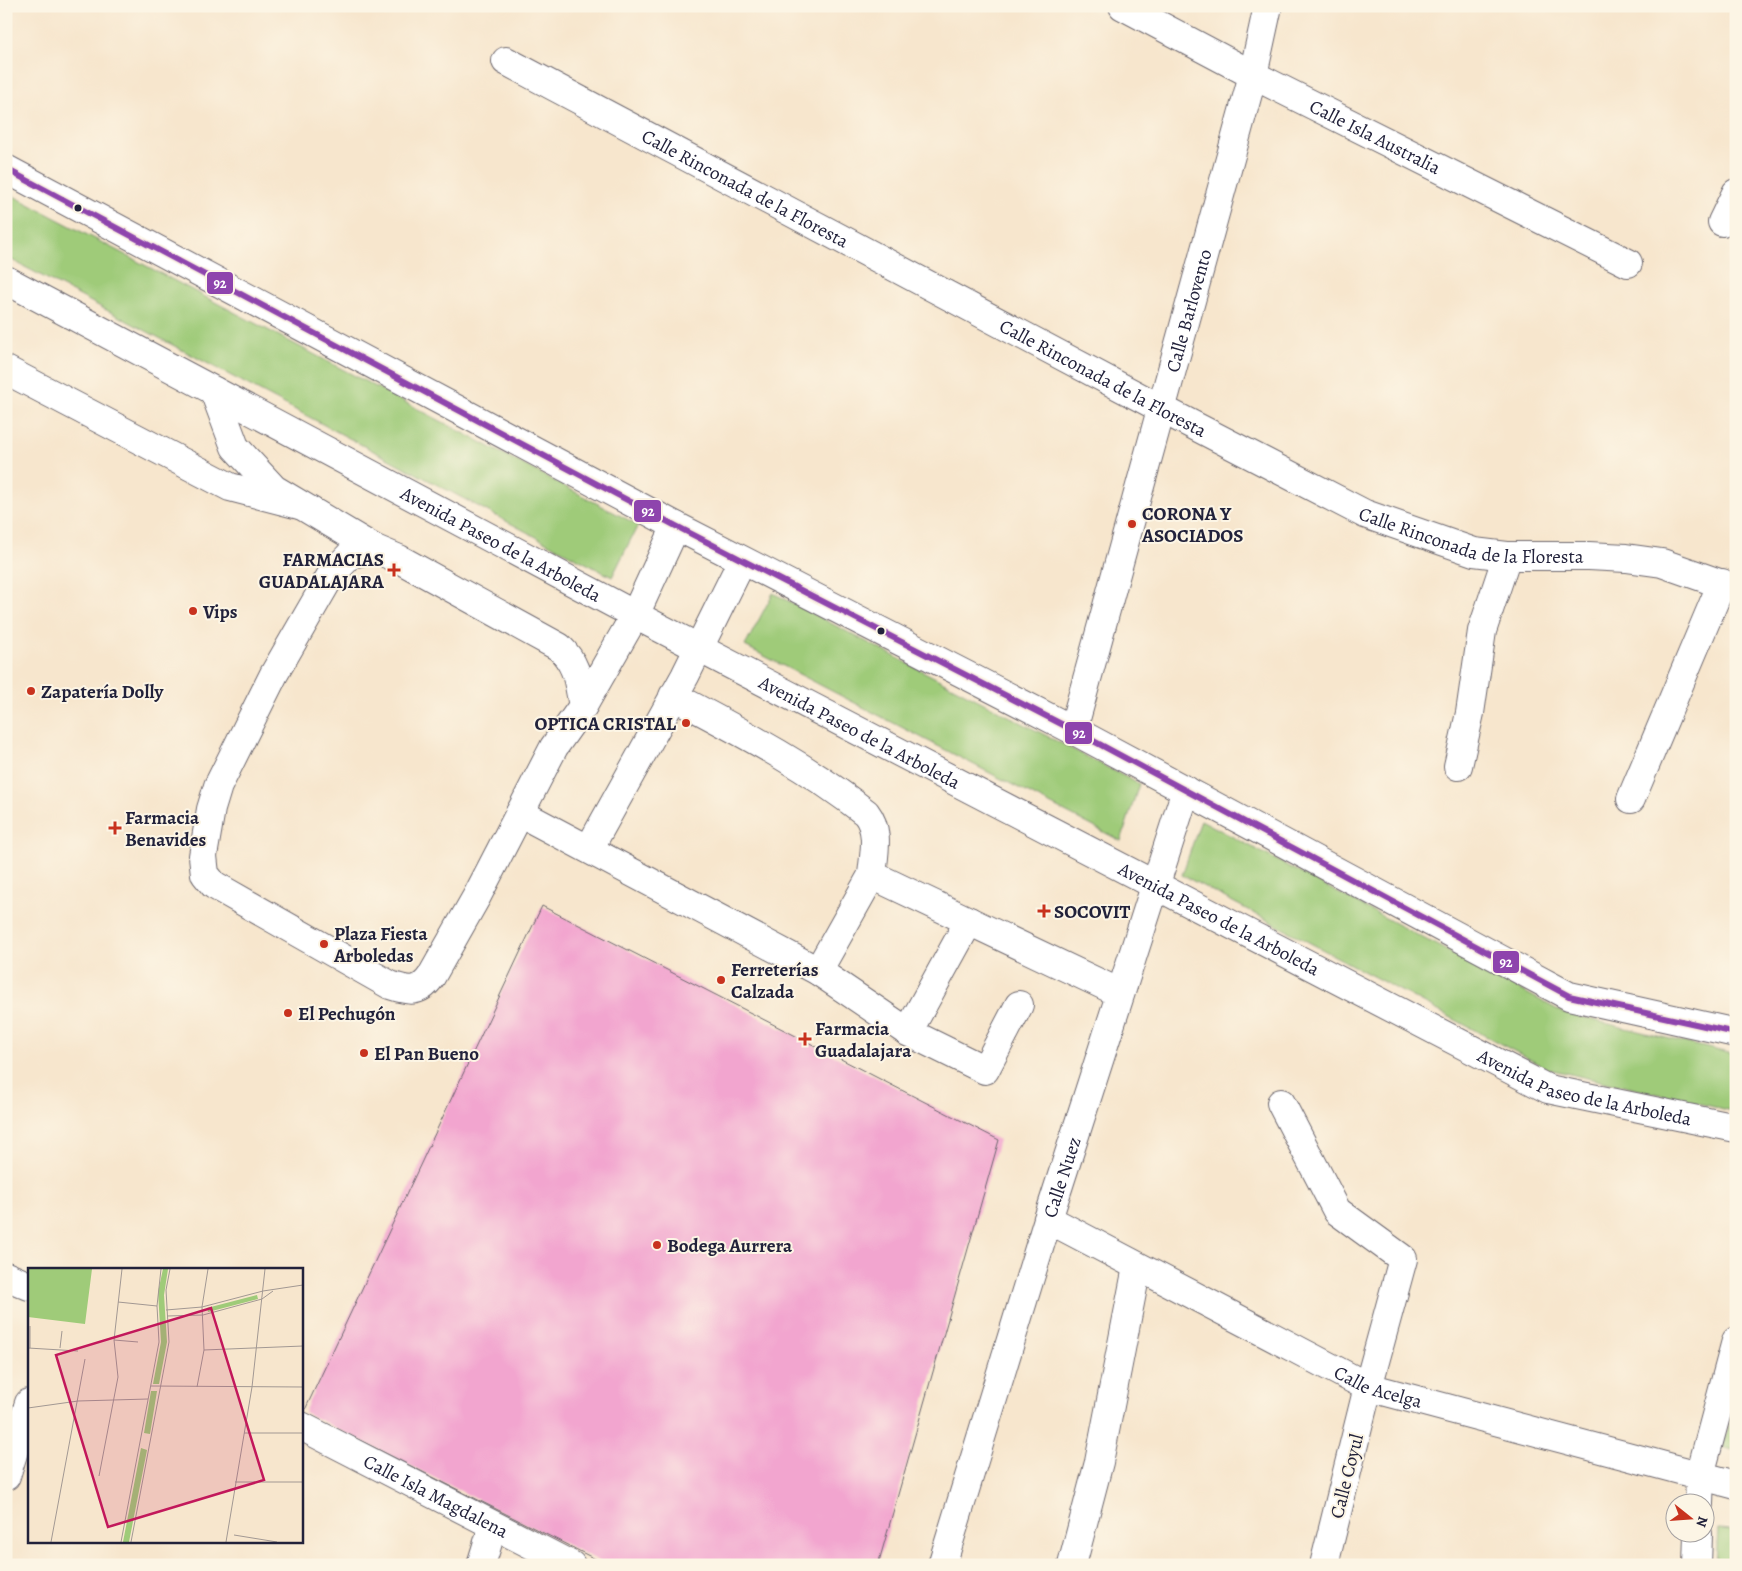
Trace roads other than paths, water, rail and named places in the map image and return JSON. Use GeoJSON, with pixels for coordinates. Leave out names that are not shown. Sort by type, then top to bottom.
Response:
{"type":"FeatureCollection","features":[{"type":"Feature","properties":{"kind":"street","name":"Calle Isla Australia"},"geometry":{"type":"LineString","coordinates":[[1123,6],[1253,75],[1628,264]]}},
{"type":"Feature","properties":{"kind":"street","name":"Calle Barlovento"},"geometry":{"type":"LineString","coordinates":[[1073,730],[1253,75],[1268,6]]}},
{"type":"Feature","properties":{"kind":"street","name":"Calle Rinconada de la Floresta"},"geometry":{"type":"LineString","coordinates":[[506,61],[1162,409],[1365,514],[1474,552],[1507,556],[1626,558],[1662,563],[1729,586]]}},
{"type":"Feature","properties":{"kind":"street"},"geometry":{"type":"LineString","coordinates":[[6,169],[742,561],[1073,730],[1569,996],[1736,1033]]}},
{"type":"Feature","properties":{"kind":"street"},"geometry":{"type":"LineString","coordinates":[[1722,222],[1736,193]]}},
{"type":"Feature","properties":{"kind":"street","name":"Avenida Paseo de la Arboleda"},"geometry":{"type":"LineString","coordinates":[[6,280],[635,615],[1548,1089],[1736,1128]]}},
{"type":"Feature","properties":{"kind":"street"},"geometry":{"type":"LineString","coordinates":[[6,370],[230,487],[299,504]]}},
{"type":"Feature","properties":{"kind":"street"},"geometry":{"type":"LineString","coordinates":[[214,391],[235,447],[274,489],[373,548],[399,559],[559,647],[569,657],[576,669],[583,706]]}},
{"type":"Feature","properties":{"kind":"street"},"geometry":{"type":"LineString","coordinates":[[373,548],[350,555],[331,575],[274,674],[218,786],[211,809],[203,856],[205,874],[214,885],[390,985],[416,990],[425,986],[431,977],[477,896],[554,747],[583,706],[635,615],[676,526]]}},
{"type":"Feature","properties":{"kind":"street"},"geometry":{"type":"LineString","coordinates":[[1458,766],[1470,713],[1482,631],[1507,556]]}},
{"type":"Feature","properties":{"kind":"street"},"geometry":{"type":"LineString","coordinates":[[589,849],[699,648],[742,561]]}},
{"type":"Feature","properties":{"kind":"street"},"geometry":{"type":"LineString","coordinates":[[1631,799],[1729,586]]}},
{"type":"Feature","properties":{"kind":"street"},"geometry":{"type":"LineString","coordinates":[[673,696],[749,736],[816,777],[866,813],[871,820],[876,840],[872,875],[818,971]]}},
{"type":"Feature","properties":{"kind":"street","name":"Calle Nuez"},"geometry":{"type":"LineString","coordinates":[[942,1565],[1048,1219],[1186,790]]}},
{"type":"Feature","properties":{"kind":"street"},"geometry":{"type":"LineString","coordinates":[[520,813],[818,971],[908,1032],[985,1070],[1019,1005]]}},
{"type":"Feature","properties":{"kind":"street"},"geometry":{"type":"LineString","coordinates":[[872,875],[1120,993]]}},
{"type":"Feature","properties":{"kind":"street"},"geometry":{"type":"LineString","coordinates":[[908,1032],[969,921]]}},
{"type":"Feature","properties":{"kind":"street","name":"Calle Coyul"},"geometry":{"type":"LineString","coordinates":[[1282,1103],[1337,1211],[1403,1259],[1368,1387],[1324,1565]]}},
{"type":"Feature","properties":{"kind":"street","name":"Calle Acelga"},"geometry":{"type":"LineString","coordinates":[[1048,1219],[1368,1387],[1736,1485]]}},
{"type":"Feature","properties":{"kind":"street"},"geometry":{"type":"LineString","coordinates":[[1072,1565],[1099,1462],[1137,1266]]}},
{"type":"Feature","properties":{"kind":"street"},"geometry":{"type":"LineString","coordinates":[[6,1276],[28,1286]]}},
{"type":"Feature","properties":{"kind":"street"},"geometry":{"type":"LineString","coordinates":[[1699,1494],[1700,1475],[1736,1341]]}},
{"type":"Feature","properties":{"kind":"street"},"geometry":{"type":"LineString","coordinates":[[6,1476],[28,1406]]}},
{"type":"Feature","properties":{"kind":"street","name":"Calle Isla Magdalena"},"geometry":{"type":"LineString","coordinates":[[302,1427],[571,1565]]}},
{"type":"Feature","properties":{"kind":"street"},"geometry":{"type":"LineString","coordinates":[[481,1565],[493,1526]]}},
{"type":"Feature","properties":{"kind":"street"},"geometry":{"type":"LineString","coordinates":[[1696,1565],[1697,1544]]}},
{"type":"Feature","properties":{"kind":"place","name":"CORONA Y ASOCIADOS"},"geometry":{"type":"Point","coordinates":[1132,524]}},
{"type":"Feature","properties":{"kind":"place","name":"FARMACIAS GUADALAJARA"},"geometry":{"type":"Point","coordinates":[394,570]}},
{"type":"Feature","properties":{"kind":"place","name":"Vips"},"geometry":{"type":"Point","coordinates":[193,611]}},
{"type":"Feature","properties":{"kind":"place","name":"Zapatería Dolly"},"geometry":{"type":"Point","coordinates":[31,691]}},
{"type":"Feature","properties":{"kind":"place","name":"OPTICA CRISTAL"},"geometry":{"type":"Point","coordinates":[686,723]}},
{"type":"Feature","properties":{"kind":"place","name":"Farmacia Benavides"},"geometry":{"type":"Point","coordinates":[115,828]}},
{"type":"Feature","properties":{"kind":"place","name":"SOCOVIT"},"geometry":{"type":"Point","coordinates":[1044,911]}},
{"type":"Feature","properties":{"kind":"place","name":"Plaza Fiesta Arboledas"},"geometry":{"type":"Point","coordinates":[324,944]}},
{"type":"Feature","properties":{"kind":"place","name":"Ferreterías Calzada"},"geometry":{"type":"Point","coordinates":[721,980]}},
{"type":"Feature","properties":{"kind":"place","name":"El Pechugón"},"geometry":{"type":"Point","coordinates":[288,1013]}},
{"type":"Feature","properties":{"kind":"place","name":"Farmacia Guadalajara"},"geometry":{"type":"Point","coordinates":[805,1039]}},
{"type":"Feature","properties":{"kind":"place","name":"El Pan Bueno"},"geometry":{"type":"Point","coordinates":[364,1053]}},
{"type":"Feature","properties":{"kind":"place","name":"Bodega Aurrera"},"geometry":{"type":"Point","coordinates":[657,1245]}}]}
